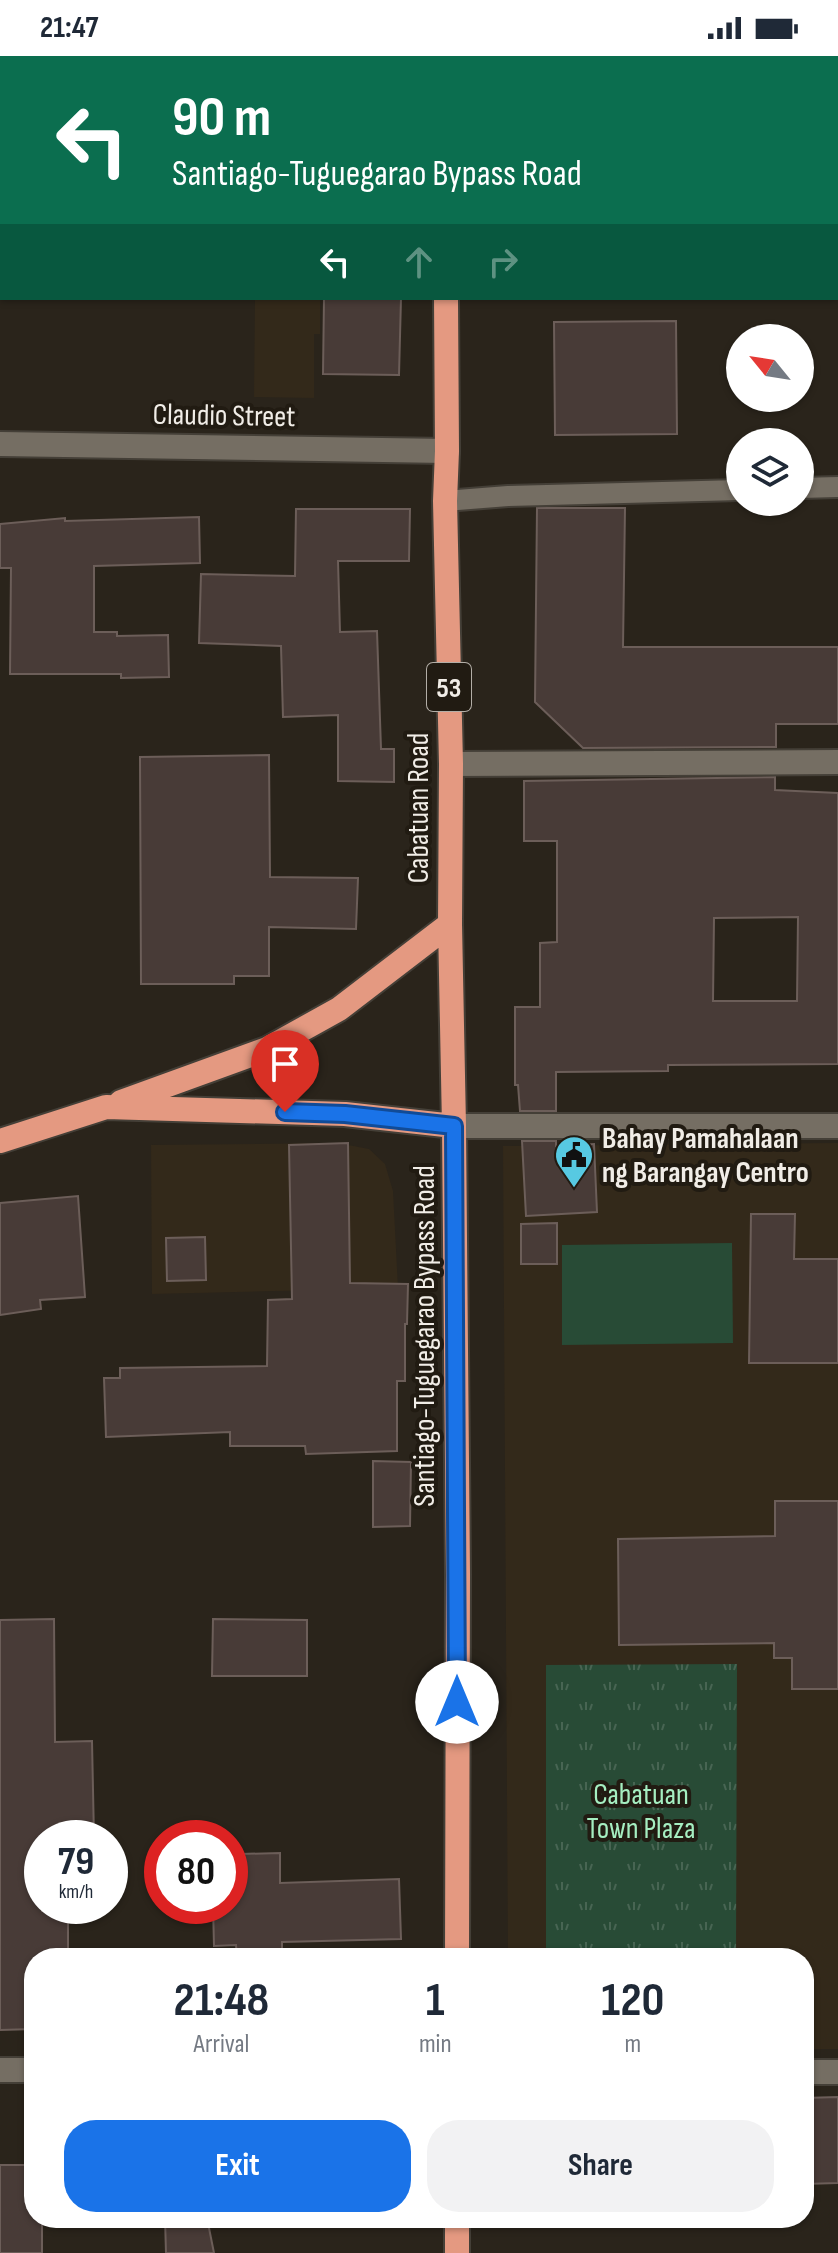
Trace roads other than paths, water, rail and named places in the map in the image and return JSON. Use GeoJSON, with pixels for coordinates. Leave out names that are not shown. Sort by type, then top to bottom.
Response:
{"type":"FeatureCollection","features":[{"type":"Feature","properties":{"kind":"highway","name":"Cabatuan Road"},"geometry":{"type":"LineString","coordinates":[[446,300],[445,501],[454,1126]]}},
{"type":"Feature","properties":{"kind":"highway"},"geometry":{"type":"LineString","coordinates":[[106,1107],[267,1049],[339,1009],[450,924]]}},
{"type":"Feature","properties":{"kind":"highway","name":"Santiago-Tuguegarao Bypass Road"},"geometry":{"type":"LineString","coordinates":[[0,1141],[106,1107],[345,1114],[454,1126],[458,1559],[457,1948]]}},
{"type":"Feature","properties":{"kind":"highway"},"geometry":{"type":"LineString","coordinates":[[457,2228],[457,2253]]}},
{"type":"Feature","properties":{"kind":"street","name":"Claudio Street"},"geometry":{"type":"LineString","coordinates":[[0,444],[447,451]]}},
{"type":"Feature","properties":{"kind":"street"},"geometry":{"type":"LineString","coordinates":[[451,764],[838,762]]}},
{"type":"Feature","properties":{"kind":"street"},"geometry":{"type":"LineString","coordinates":[[454,1126],[838,1126]]}},
{"type":"Feature","properties":{"kind":"street"},"geometry":{"type":"LineString","coordinates":[[0,2070],[24,2070]]}},
{"type":"Feature","properties":{"kind":"street"},"geometry":{"type":"LineString","coordinates":[[814,2072],[838,2072]]}},
{"type":"Feature","properties":{"kind":"lane"},"geometry":{"type":"LineString","coordinates":[[814,488],[838,487]]}},
{"type":"Feature","properties":{"kind":"lane"},"geometry":{"type":"LineString","coordinates":[[445,501],[508,496],[726,490]]}},
{"type":"Feature","properties":{"kind":"place","name":"Bahay Pamahalaan ng Barangay Centro"},"geometry":{"type":"Point","coordinates":[574,1189]}},
{"type":"Feature","properties":{"kind":"park label","name":"Cabatuan Town Plaza"},"geometry":{"type":"Point","coordinates":[641,1811]}}]}
